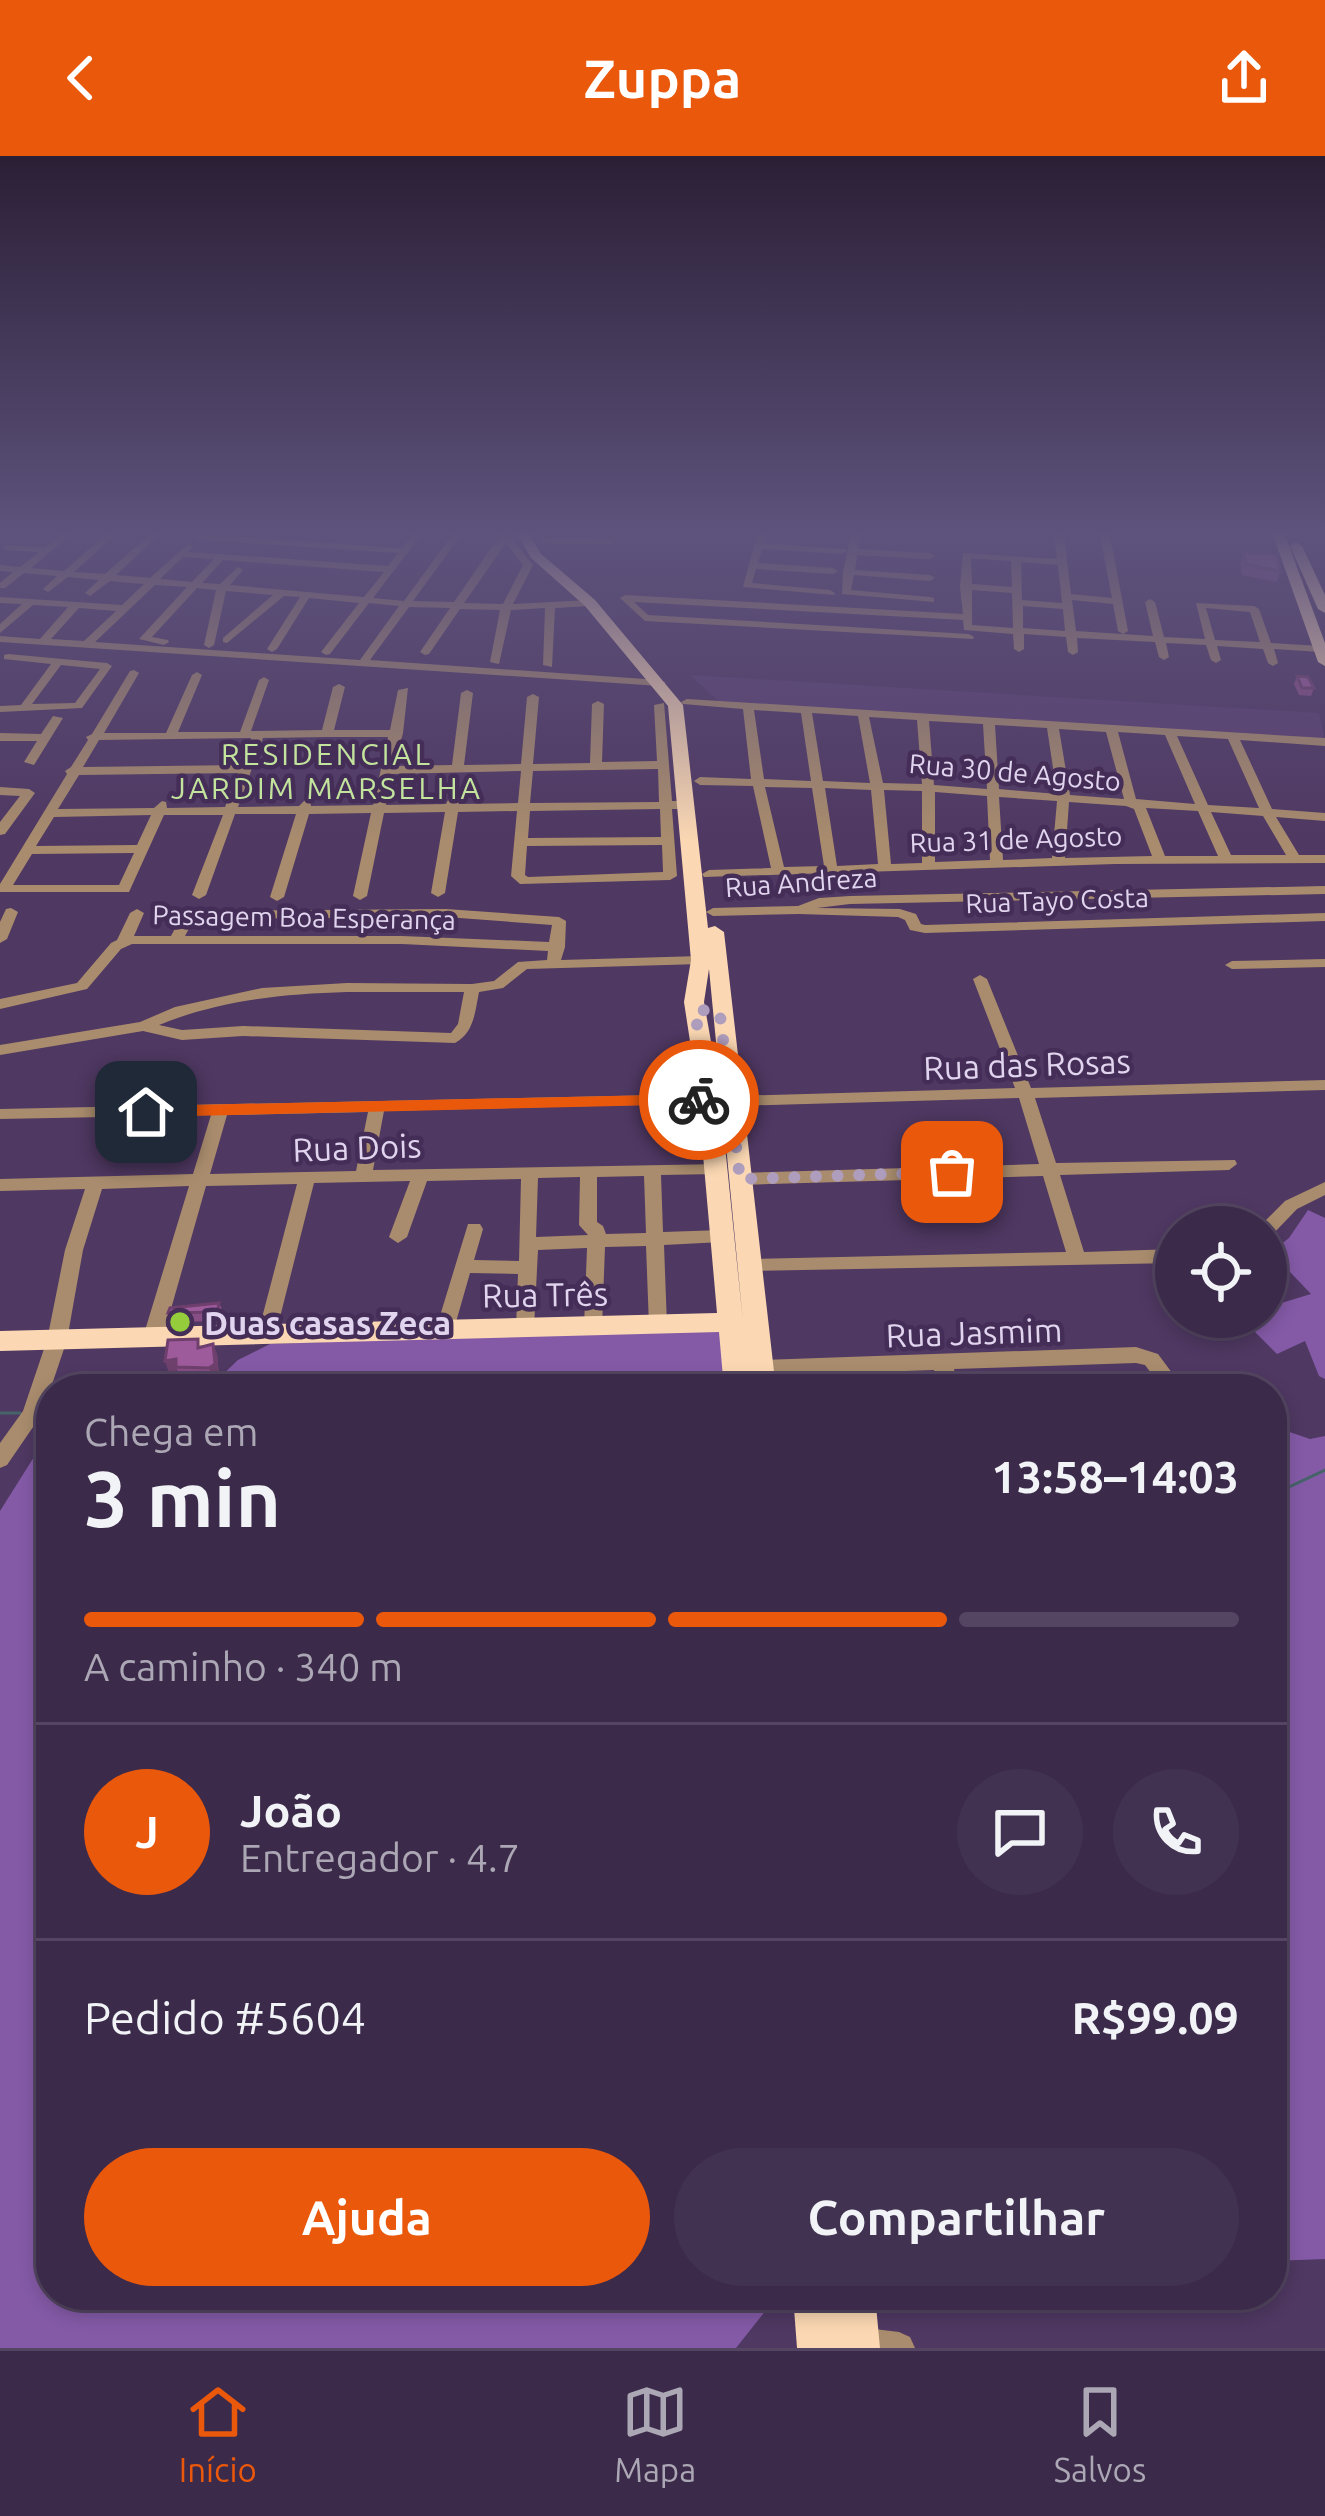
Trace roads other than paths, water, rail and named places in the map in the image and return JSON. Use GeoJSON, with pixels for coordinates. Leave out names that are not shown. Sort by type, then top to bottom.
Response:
{"type":"FeatureCollection","features":[{"type":"Feature","properties":{"kind":"main road"},"geometry":{"type":"LineString","coordinates":[[620,637],[675,705],[709,874],[761,1374]]}},
{"type":"Feature","properties":{"kind":"main road"},"geometry":{"type":"LineString","coordinates":[[624,637],[687,702],[701,960],[695,1004],[736,1374]]}},
{"type":"Feature","properties":{"kind":"main road"},"geometry":{"type":"LineString","coordinates":[[695,1004],[720,1007]]}},
{"type":"Feature","properties":{"kind":"main road","name":"Rua Três"},"geometry":{"type":"LineString","coordinates":[[0,1341],[731,1322]]}},
{"type":"Feature","properties":{"kind":"main road"},"geometry":{"type":"LineString","coordinates":[[827,2310],[858,2347]]}},
{"type":"Feature","properties":{"kind":"main road"},"geometry":{"type":"LineString","coordinates":[[855,2310],[858,2347]]}},
{"type":"Feature","properties":{"kind":"street"},"geometry":{"type":"LineString","coordinates":[[12,637],[85,646],[660,682]]}},
{"type":"Feature","properties":{"kind":"street"},"geometry":{"type":"LineString","coordinates":[[42,643],[47,637]]}},
{"type":"Feature","properties":{"kind":"street"},"geometry":{"type":"LineString","coordinates":[[85,646],[94,637]]}},
{"type":"Feature","properties":{"kind":"street"},"geometry":{"type":"LineString","coordinates":[[147,637],[144,640],[179,644]]}},
{"type":"Feature","properties":{"kind":"street"},"geometry":{"type":"LineString","coordinates":[[209,645],[211,637]]}},
{"type":"Feature","properties":{"kind":"street"},"geometry":{"type":"LineString","coordinates":[[226,640],[229,637]]}},
{"type":"Feature","properties":{"kind":"street"},"geometry":{"type":"LineString","coordinates":[[272,649],[279,637]]}},
{"type":"Feature","properties":{"kind":"street"},"geometry":{"type":"LineString","coordinates":[[326,652],[337,637]]}},
{"type":"Feature","properties":{"kind":"street"},"geometry":{"type":"LineString","coordinates":[[362,664],[383,637]]}},
{"type":"Feature","properties":{"kind":"street"},"geometry":{"type":"LineString","coordinates":[[425,652],[435,637]]}},
{"type":"Feature","properties":{"kind":"street"},"geometry":{"type":"LineString","coordinates":[[495,662],[500,637]]}},
{"type":"Feature","properties":{"kind":"street"},"geometry":{"type":"LineString","coordinates":[[548,664],[549,637]]}},
{"type":"Feature","properties":{"kind":"street"},"geometry":{"type":"LineString","coordinates":[[1017,637],[1018,649]]}},
{"type":"Feature","properties":{"kind":"street"},"geometry":{"type":"LineString","coordinates":[[1073,637],[1073,652]]}},
{"type":"Feature","properties":{"kind":"street"},"geometry":{"type":"LineString","coordinates":[[1124,637],[1126,654]]}},
{"type":"Feature","properties":{"kind":"street"},"geometry":{"type":"LineString","coordinates":[[1159,637],[1164,657]]}},
{"type":"Feature","properties":{"kind":"street"},"geometry":{"type":"LineString","coordinates":[[1181,637],[1265,642],[1321,652]]}},
{"type":"Feature","properties":{"kind":"street"},"geometry":{"type":"LineString","coordinates":[[1263,637],[1273,663]]}},
{"type":"Feature","properties":{"kind":"street"},"geometry":{"type":"LineString","coordinates":[[1210,639],[1216,660]]}},
{"type":"Feature","properties":{"kind":"street"},"geometry":{"type":"LineString","coordinates":[[0,727],[4,711],[78,706],[105,671],[105,664],[3,661]]}},
{"type":"Feature","properties":{"kind":"street"},"geometry":{"type":"LineString","coordinates":[[24,708],[59,661]]}},
{"type":"Feature","properties":{"kind":"street"},"geometry":{"type":"LineString","coordinates":[[134,674],[71,771],[5,890],[127,887],[161,808]]}},
{"type":"Feature","properties":{"kind":"street"},"geometry":{"type":"LineString","coordinates":[[170,737],[196,675]]}},
{"type":"Feature","properties":{"kind":"street"},"geometry":{"type":"LineString","coordinates":[[199,895],[244,769],[264,680]]}},
{"type":"Feature","properties":{"kind":"street"},"geometry":{"type":"LineString","coordinates":[[327,734],[339,687]]}},
{"type":"Feature","properties":{"kind":"street"},"geometry":{"type":"LineString","coordinates":[[360,896],[404,690]]}},
{"type":"Feature","properties":{"kind":"street"},"geometry":{"type":"LineString","coordinates":[[458,768],[467,693]]}},
{"type":"Feature","properties":{"kind":"street"},"geometry":{"type":"LineString","coordinates":[[533,697],[518,875],[525,881],[654,879],[670,873],[660,705]]}},
{"type":"Feature","properties":{"kind":"street"},"geometry":{"type":"LineString","coordinates":[[687,702],[1325,742]]}},
{"type":"Feature","properties":{"kind":"street"},"geometry":{"type":"LineString","coordinates":[[596,766],[598,704]]}},
{"type":"Feature","properties":{"kind":"street"},"geometry":{"type":"LineString","coordinates":[[748,706],[758,782],[778,870]]}},
{"type":"Feature","properties":{"kind":"street"},"geometry":{"type":"LineString","coordinates":[[806,709],[831,868]]}},
{"type":"Feature","properties":{"kind":"street"},"geometry":{"type":"LineString","coordinates":[[862,713],[877,785],[885,866]]}},
{"type":"Feature","properties":{"kind":"street"},"geometry":{"type":"LineString","coordinates":[[922,717],[929,788],[928,867]]}},
{"type":"Feature","properties":{"kind":"street"},"geometry":{"type":"LineString","coordinates":[[30,762],[57,718]]}},
{"type":"Feature","properties":{"kind":"street"},"geometry":{"type":"LineString","coordinates":[[989,721],[998,866]]}},
{"type":"Feature","properties":{"kind":"street"},"geometry":{"type":"LineString","coordinates":[[1052,725],[1063,800],[1058,862]]}},
{"type":"Feature","properties":{"kind":"street"},"geometry":{"type":"LineString","coordinates":[[1112,729],[1136,806],[1160,860]]}},
{"type":"Feature","properties":{"kind":"street"},"geometry":{"type":"LineString","coordinates":[[1169,732],[1226,859]]}},
{"type":"Feature","properties":{"kind":"street"},"geometry":{"type":"LineString","coordinates":[[92,737],[397,733]]}},
{"type":"Feature","properties":{"kind":"street"},"geometry":{"type":"LineString","coordinates":[[1232,736],[1295,859]]}},
{"type":"Feature","properties":{"kind":"street"},"geometry":{"type":"LineString","coordinates":[[0,737],[45,738]]}},
{"type":"Feature","properties":{"kind":"street"},"geometry":{"type":"LineString","coordinates":[[388,770],[662,765]]}},
{"type":"Feature","properties":{"kind":"street"},"geometry":{"type":"LineString","coordinates":[[71,771],[244,769]]}},
{"type":"Feature","properties":{"kind":"street","name":"Rua 30 de Agosto"},"geometry":{"type":"LineString","coordinates":[[50,810],[665,801],[758,782],[929,788],[1324,818]]}},
{"type":"Feature","properties":{"kind":"street"},"geometry":{"type":"LineString","coordinates":[[0,791],[29,793],[0,831]]}},
{"type":"Feature","properties":{"kind":"street"},"geometry":{"type":"LineString","coordinates":[[438,893],[453,805]]}},
{"type":"Feature","properties":{"kind":"street"},"geometry":{"type":"LineString","coordinates":[[277,897],[305,807]]}},
{"type":"Feature","properties":{"kind":"street"},"geometry":{"type":"LineString","coordinates":[[523,842],[668,841]]}},
{"type":"Feature","properties":{"kind":"street"},"geometry":{"type":"LineString","coordinates":[[28,850],[144,849]]}},
{"type":"Feature","properties":{"kind":"street","name":"Rua 31 de Agosto"},"geometry":{"type":"LineString","coordinates":[[709,874],[885,866],[1325,859]]}},
{"type":"Feature","properties":{"kind":"street","name":"Rua Andreza"},"geometry":{"type":"LineString","coordinates":[[713,912],[800,910],[819,902],[850,900],[1325,890]]}},
{"type":"Feature","properties":{"kind":"street","name":"Rua Tayo Costa"},"geometry":{"type":"LineString","coordinates":[[800,910],[900,913],[911,917],[917,928],[941,929],[1325,917]]}},
{"type":"Feature","properties":{"kind":"street"},"geometry":{"type":"LineString","coordinates":[[0,939],[11,912]]}},
{"type":"Feature","properties":{"kind":"street"},"geometry":{"type":"LineString","coordinates":[[0,1050],[142,1026],[171,1013],[265,990],[498,985],[523,965],[555,955],[560,922],[477,914],[241,913],[193,916],[177,938]]}},
{"type":"Feature","properties":{"kind":"street"},"geometry":{"type":"LineString","coordinates":[[124,941],[137,914]]}},
{"type":"Feature","properties":{"kind":"street","name":"Passagem Boa Esperança"},"geometry":{"type":"LineString","coordinates":[[0,1004],[82,986],[124,941],[401,940],[555,955],[701,960]]}},
{"type":"Feature","properties":{"kind":"street"},"geometry":{"type":"LineString","coordinates":[[1232,965],[1325,963]]}},
{"type":"Feature","properties":{"kind":"street"},"geometry":{"type":"LineString","coordinates":[[980,980],[1026,1096],[1078,1260]]}},
{"type":"Feature","properties":{"kind":"street"},"geometry":{"type":"LineString","coordinates":[[142,1026],[182,1035],[243,1031],[455,1038],[463,1032],[472,988]]}},
{"type":"Feature","properties":{"kind":"street","name":"Rua das Rosas"},"geometry":{"type":"LineString","coordinates":[[731,1101],[1325,1085]]}},
{"type":"Feature","properties":{"kind":"street"},"geometry":{"type":"LineString","coordinates":[[0,1114],[709,1100]]}},
{"type":"Feature","properties":{"kind":"street"},"geometry":{"type":"LineString","coordinates":[[363,1176],[377,1106]]}},
{"type":"Feature","properties":{"kind":"street"},"geometry":{"type":"LineString","coordinates":[[153,1337],[220,1111]]}},
{"type":"Feature","properties":{"kind":"street"},"geometry":{"type":"LineString","coordinates":[[740,1179],[1229,1164]]}},
{"type":"Feature","properties":{"kind":"street","name":"Rua Dois"},"geometry":{"type":"LineString","coordinates":[[0,1185],[716,1168]]}},
{"type":"Feature","properties":{"kind":"street"},"geometry":{"type":"LineString","coordinates":[[652,1170],[658,1325]]}},
{"type":"Feature","properties":{"kind":"street"},"geometry":{"type":"LineString","coordinates":[[589,1171],[588,1225],[597,1231],[593,1327]]}},
{"type":"Feature","properties":{"kind":"street"},"geometry":{"type":"LineString","coordinates":[[525,1328],[530,1172]]}},
{"type":"Feature","properties":{"kind":"street"},"geometry":{"type":"LineString","coordinates":[[398,1237],[421,1174]]}},
{"type":"Feature","properties":{"kind":"street"},"geometry":{"type":"LineString","coordinates":[[267,1333],[307,1179]]}},
{"type":"Feature","properties":{"kind":"street"},"geometry":{"type":"LineString","coordinates":[[46,1374],[74,1250],[95,1185]]}},
{"type":"Feature","properties":{"kind":"street"},"geometry":{"type":"LineString","coordinates":[[1287,1209],[1325,1188]]}},
{"type":"Feature","properties":{"kind":"street"},"geometry":{"type":"LineString","coordinates":[[445,1329],[474,1229]]}},
{"type":"Feature","properties":{"kind":"street"},"geometry":{"type":"LineString","coordinates":[[527,1246],[722,1236]]}},
{"type":"Feature","properties":{"kind":"street"},"geometry":{"type":"LineString","coordinates":[[749,1265],[1155,1257]]}},
{"type":"Feature","properties":{"kind":"street"},"geometry":{"type":"LineString","coordinates":[[466,1266],[527,1268]]}},
{"type":"Feature","properties":{"kind":"street","name":"Rua Jasmim"},"geometry":{"type":"LineString","coordinates":[[823,1374],[1136,1355],[1151,1359],[1162,1374]]}},
{"type":"Feature","properties":{"kind":"street"},"geometry":{"type":"LineString","coordinates":[[944,1364],[946,1374]]}},
{"type":"Feature","properties":{"kind":"street"},"geometry":{"type":"LineString","coordinates":[[0,1460],[36,1402]]}},
{"type":"Feature","properties":{"kind":"waterway"},"geometry":{"type":"LineString","coordinates":[[0,1413],[20,1413]]}},
{"type":"Feature","properties":{"kind":"waterway"},"geometry":{"type":"LineString","coordinates":[[1287,1488],[1325,1470]]}},
{"type":"Feature","properties":{"kind":"place","name":"Duas casas Zeca"},"geometry":{"type":"Point","coordinates":[180,1322]}},
{"type":"Feature","properties":{"kind":"district","name":"RESIDENCIAL JARDIM MARSELHA"},"geometry":{"type":"Point","coordinates":[327,771]}}]}
